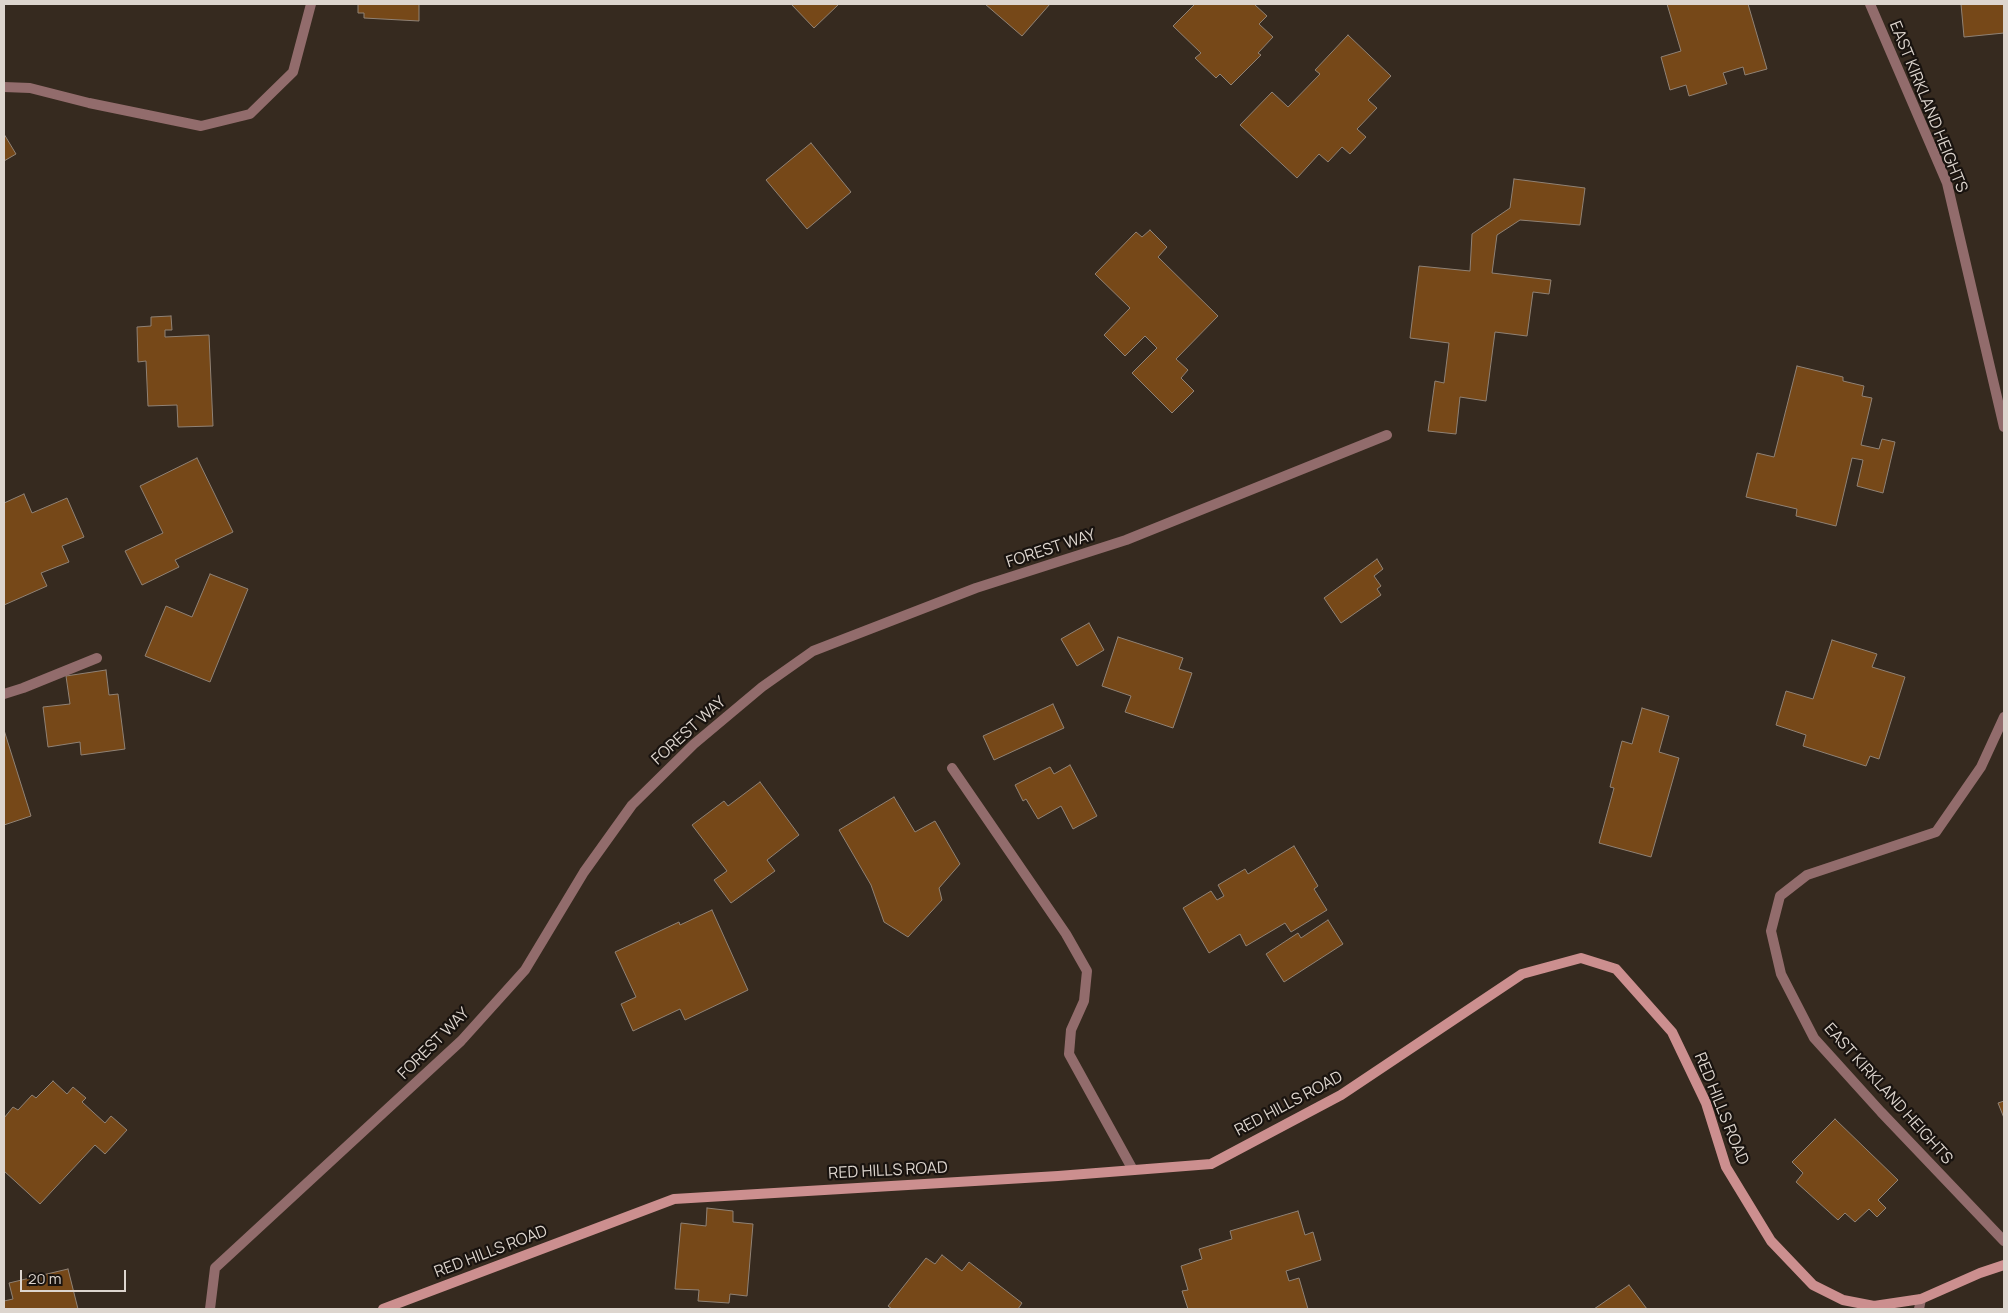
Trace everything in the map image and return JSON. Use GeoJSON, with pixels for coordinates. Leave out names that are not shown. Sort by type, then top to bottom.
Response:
{"type":"FeatureCollection","features":[{"type":"Feature","properties":{"kind":"main road","name":"RED HILLS ROAD"},"geometry":{"type":"LineString","coordinates":[[383,1309],[674,1199],[1058,1176],[1211,1164],[1341,1095],[1522,974],[1581,958],[1616,969],[1672,1032],[1706,1102],[1726,1167],[1771,1241],[1813,1285],[1843,1300],[1874,1306],[1920,1304],[1980,1272],[2004,1265]]}},
{"type":"Feature","properties":{"kind":"street"},"geometry":{"type":"LineString","coordinates":[[4,87],[30,88],[201,126],[250,114],[293,72],[311,4]]}},
{"type":"Feature","properties":{"kind":"street","name":"EAST KIRKLAND HEIGHTS"},"geometry":{"type":"LineString","coordinates":[[1870,4],[1946,183],[2004,427]]}},
{"type":"Feature","properties":{"kind":"street","name":"FOREST WAY"},"geometry":{"type":"LineString","coordinates":[[210,1309],[214,1268],[461,1041],[525,970],[584,872],[632,805],[694,744],[762,687],[813,651],[976,588],[1126,540],[1387,435]]}},
{"type":"Feature","properties":{"kind":"street"},"geometry":{"type":"LineString","coordinates":[[4,694],[97,658]]}},
{"type":"Feature","properties":{"kind":"street","name":"EAST KIRKLAND HEIGHTS"},"geometry":{"type":"LineString","coordinates":[[2004,717],[1981,767],[1936,832],[1807,875],[1780,896],[1771,931],[1781,974],[1814,1038],[1881,1112],[2004,1241]]}},
{"type":"Feature","properties":{"kind":"street"},"geometry":{"type":"LineString","coordinates":[[952,768],[1066,934],[1087,971],[1084,1000],[1071,1030],[1069,1054],[1133,1170]]}},
{"type":"Feature","properties":{"kind":"building"},"geometry":{"type":"Polygon","coordinates":[[[358,4],[419,4],[419,21],[364,18],[364,13],[358,13],[358,4]]]}},
{"type":"Feature","properties":{"kind":"building"},"geometry":{"type":"Polygon","coordinates":[[[791,4],[839,4],[814,28],[791,4]]]}},
{"type":"Feature","properties":{"kind":"building"},"geometry":{"type":"Polygon","coordinates":[[[985,4],[1050,4],[1022,36],[985,4]]]}},
{"type":"Feature","properties":{"kind":"building"},"geometry":{"type":"Polygon","coordinates":[[[1195,4],[1254,4],[1267,16],[1259,24],[1273,37],[1258,53],[1261,55],[1231,85],[1220,74],[1216,78],[1195,58],[1201,53],[1173,26],[1195,4]]]}},
{"type":"Feature","properties":{"kind":"building"},"geometry":{"type":"Polygon","coordinates":[[[1667,4],[1748,4],[1767,69],[1745,75],[1743,67],[1723,73],[1727,84],[1689,96],[1686,85],[1670,90],[1661,57],[1681,51],[1667,4]]]}},
{"type":"Feature","properties":{"kind":"building"},"geometry":{"type":"Polygon","coordinates":[[[1961,4],[2004,4],[2004,33],[1964,37],[1961,4]]]}},
{"type":"Feature","properties":{"kind":"building"},"geometry":{"type":"Polygon","coordinates":[[[1348,35],[1391,76],[1368,100],[1377,108],[1357,129],[1366,137],[1350,154],[1342,147],[1328,162],[1319,154],[1297,178],[1240,125],[1272,92],[1288,107],[1320,74],[1315,70],[1348,35]]]}},
{"type":"Feature","properties":{"kind":"building"},"geometry":{"type":"Polygon","coordinates":[[[4,134],[16,154],[4,161],[4,134]]]}},
{"type":"Feature","properties":{"kind":"building"},"geometry":{"type":"Polygon","coordinates":[[[811,143],[851,192],[807,229],[766,180],[811,143]]]}},
{"type":"Feature","properties":{"kind":"building"},"geometry":{"type":"Polygon","coordinates":[[[1514,179],[1585,188],[1580,225],[1520,220],[1497,235],[1492,273],[1551,280],[1549,294],[1533,292],[1527,336],[1495,332],[1486,401],[1460,397],[1456,434],[1428,431],[1435,381],[1444,383],[1449,343],[1410,338],[1419,266],[1470,271],[1472,234],[1510,208],[1514,179]]]}},
{"type":"Feature","properties":{"kind":"building"},"geometry":{"type":"Polygon","coordinates":[[[1150,230],[1167,247],[1158,257],[1218,316],[1176,359],[1188,370],[1181,378],[1194,391],[1172,413],[1132,373],[1157,348],[1145,336],[1125,356],[1104,335],[1130,308],[1095,274],[1136,232],[1142,237],[1150,230]]]}},
{"type":"Feature","properties":{"kind":"building"},"geometry":{"type":"Polygon","coordinates":[[[171,316],[172,330],[165,330],[165,337],[209,335],[213,426],[178,427],[177,405],[148,406],[146,361],[138,362],[137,327],[151,326],[151,317],[171,316]]]}},
{"type":"Feature","properties":{"kind":"building"},"geometry":{"type":"Polygon","coordinates":[[[1797,366],[1843,377],[1843,381],[1864,386],[1862,396],[1872,398],[1861,445],[1879,449],[1882,439],[1895,442],[1883,493],[1857,486],[1863,460],[1852,458],[1836,526],[1796,516],[1797,509],[1746,497],[1757,453],[1774,457],[1797,366]]]}},
{"type":"Feature","properties":{"kind":"building"},"geometry":{"type":"Polygon","coordinates":[[[197,458],[233,532],[175,560],[179,567],[142,585],[125,551],[163,533],[140,486],[197,458]]]}},
{"type":"Feature","properties":{"kind":"building"},"geometry":{"type":"Polygon","coordinates":[[[24,494],[32,513],[67,498],[84,537],[62,546],[69,562],[41,573],[47,586],[4,605],[4,503],[24,494]]]}},
{"type":"Feature","properties":{"kind":"building"},"geometry":{"type":"Polygon","coordinates":[[[1377,559],[1383,569],[1374,576],[1381,586],[1377,589],[1381,595],[1341,623],[1324,598],[1377,559]]]}},
{"type":"Feature","properties":{"kind":"building"},"geometry":{"type":"Polygon","coordinates":[[[210,574],[248,589],[210,682],[145,656],[166,606],[192,617],[210,574]]]}},
{"type":"Feature","properties":{"kind":"building"},"geometry":{"type":"Polygon","coordinates":[[[1089,623],[1104,650],[1077,666],[1061,639],[1089,623]]]}},
{"type":"Feature","properties":{"kind":"building"},"geometry":{"type":"Polygon","coordinates":[[[1118,637],[1183,658],[1179,669],[1192,673],[1173,728],[1125,712],[1131,696],[1102,686],[1118,637]]]}},
{"type":"Feature","properties":{"kind":"building"},"geometry":{"type":"Polygon","coordinates":[[[1832,640],[1877,654],[1872,667],[1905,677],[1879,759],[1870,756],[1866,766],[1803,746],[1806,735],[1776,725],[1786,691],[1813,699],[1832,640]]]}},
{"type":"Feature","properties":{"kind":"building"},"geometry":{"type":"Polygon","coordinates":[[[106,670],[109,695],[118,694],[125,749],[81,755],[80,742],[48,747],[43,707],[70,704],[66,676],[106,670]]]}},
{"type":"Feature","properties":{"kind":"building"},"geometry":{"type":"Polygon","coordinates":[[[1053,704],[1064,728],[994,760],[983,736],[1053,704]]]}},
{"type":"Feature","properties":{"kind":"building"},"geometry":{"type":"Polygon","coordinates":[[[1642,708],[1669,716],[1659,752],[1679,758],[1651,857],[1599,843],[1614,788],[1610,787],[1622,741],[1632,744],[1642,708]]]}},
{"type":"Feature","properties":{"kind":"building"},"geometry":{"type":"Polygon","coordinates":[[[4,730],[31,816],[4,825],[4,730]]]}},
{"type":"Feature","properties":{"kind":"building"},"geometry":{"type":"Polygon","coordinates":[[[1070,765],[1097,816],[1073,829],[1061,806],[1038,819],[1026,799],[1023,801],[1015,785],[1050,767],[1054,774],[1070,765]]]}},
{"type":"Feature","properties":{"kind":"building"},"geometry":{"type":"Polygon","coordinates":[[[760,782],[799,835],[767,860],[775,871],[731,903],[714,880],[727,871],[692,825],[724,801],[728,806],[760,782]]]}},
{"type":"Feature","properties":{"kind":"building"},"geometry":{"type":"Polygon","coordinates":[[[894,797],[915,832],[935,821],[960,864],[939,888],[942,900],[908,937],[884,922],[871,885],[839,830],[894,797]]]}},
{"type":"Feature","properties":{"kind":"building"},"geometry":{"type":"Polygon","coordinates":[[[1294,846],[1318,886],[1314,889],[1327,910],[1291,932],[1285,923],[1246,946],[1240,934],[1209,953],[1183,908],[1211,891],[1217,900],[1224,896],[1218,885],[1245,869],[1248,874],[1294,846]]]}},
{"type":"Feature","properties":{"kind":"building"},"geometry":{"type":"Polygon","coordinates":[[[712,910],[748,990],[685,1020],[680,1009],[633,1031],[621,1004],[636,997],[615,952],[679,922],[680,925],[712,910]]]}},
{"type":"Feature","properties":{"kind":"building"},"geometry":{"type":"Polygon","coordinates":[[[1328,920],[1343,944],[1284,982],[1266,954],[1298,933],[1301,938],[1328,920]]]}},
{"type":"Feature","properties":{"kind":"building"},"geometry":{"type":"Polygon","coordinates":[[[53,1081],[67,1094],[73,1087],[86,1098],[82,1102],[105,1123],[111,1116],[127,1130],[105,1154],[95,1145],[40,1204],[4,1171],[4,1118],[13,1107],[18,1110],[32,1095],[36,1098],[53,1081]]]}},
{"type":"Feature","properties":{"kind":"building"},"geometry":{"type":"Polygon","coordinates":[[[2004,1101],[2004,1118],[1998,1103],[2004,1101]]]}},
{"type":"Feature","properties":{"kind":"building"},"geometry":{"type":"Polygon","coordinates":[[[1835,1119],[1898,1180],[1878,1200],[1886,1208],[1877,1217],[1869,1209],[1855,1222],[1845,1213],[1838,1220],[1796,1182],[1803,1173],[1792,1162],[1835,1119]]]}},
{"type":"Feature","properties":{"kind":"building"},"geometry":{"type":"Polygon","coordinates":[[[707,1208],[733,1211],[733,1222],[753,1224],[747,1296],[730,1294],[729,1303],[698,1301],[699,1290],[675,1289],[681,1223],[706,1226],[707,1208]]]}},
{"type":"Feature","properties":{"kind":"building"},"geometry":{"type":"Polygon","coordinates":[[[1298,1211],[1305,1235],[1313,1232],[1321,1260],[1286,1271],[1289,1281],[1299,1278],[1308,1309],[1188,1309],[1182,1291],[1188,1290],[1181,1266],[1202,1259],[1199,1249],[1232,1239],[1230,1231],[1298,1211]]]}},
{"type":"Feature","properties":{"kind":"building"},"geometry":{"type":"Polygon","coordinates":[[[942,1255],[962,1271],[969,1262],[1022,1303],[1018,1309],[892,1309],[888,1306],[926,1258],[935,1264],[942,1255]]]}},
{"type":"Feature","properties":{"kind":"building"},"geometry":{"type":"Polygon","coordinates":[[[68,1269],[78,1309],[4,1309],[4,1301],[13,1299],[9,1283],[68,1269]]]}},
{"type":"Feature","properties":{"kind":"building"},"geometry":{"type":"Polygon","coordinates":[[[1629,1285],[1647,1309],[1594,1309],[1629,1285]]]}}]}
